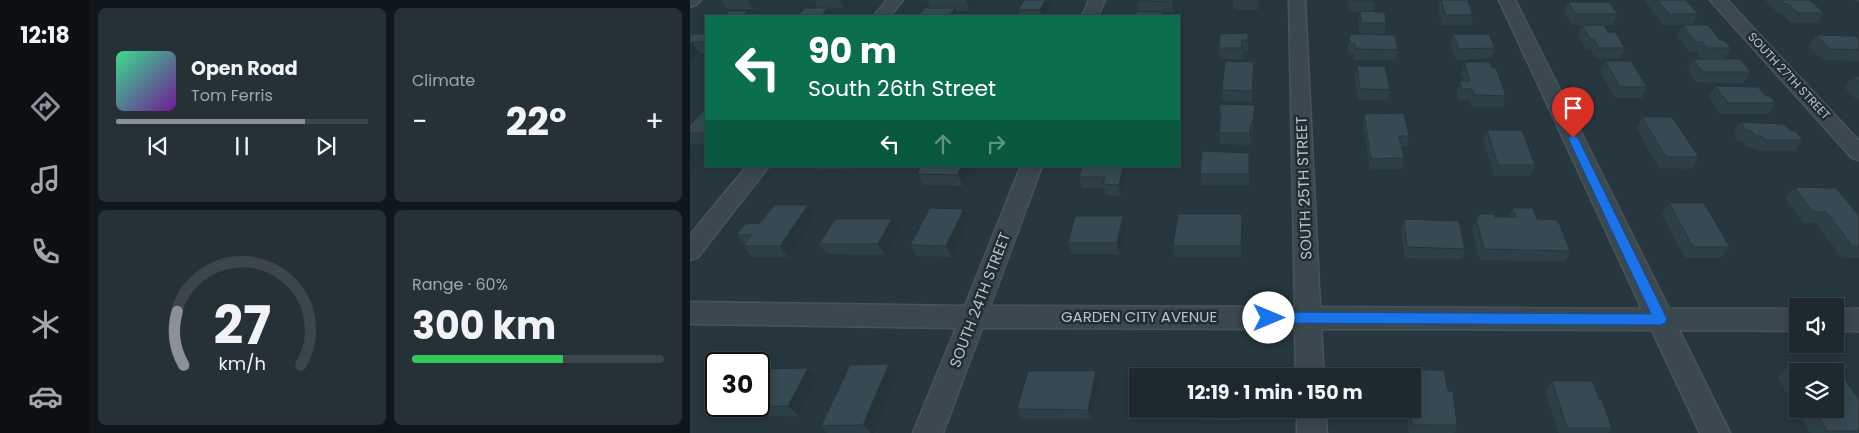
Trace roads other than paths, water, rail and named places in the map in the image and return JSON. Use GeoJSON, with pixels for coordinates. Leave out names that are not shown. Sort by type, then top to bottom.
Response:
{"type":"FeatureCollection","features":[{"type":"Feature","properties":{"kind":"street"},"geometry":{"type":"LineString","coordinates":[[883,15],[895,0]]}},
{"type":"Feature","properties":{"kind":"street"},"geometry":{"type":"LineString","coordinates":[[1090,15],[1096,0]]}},
{"type":"Feature","properties":{"kind":"street","name":"SOUTH 25TH STREET"},"geometry":{"type":"LineString","coordinates":[[1297,0],[1310,368]]}},
{"type":"Feature","properties":{"kind":"street"},"geometry":{"type":"LineString","coordinates":[[1507,0],[1715,433]]}},
{"type":"Feature","properties":{"kind":"street","name":"SOUTH 27TH STREET"},"geometry":{"type":"LineString","coordinates":[[1718,0],[1859,153]]}},
{"type":"Feature","properties":{"kind":"street"},"geometry":{"type":"LineString","coordinates":[[690,250],[758,167]]}},
{"type":"Feature","properties":{"kind":"street","name":"SOUTH 24TH STREET"},"geometry":{"type":"LineString","coordinates":[[928,433],[1032,167]]}},
{"type":"Feature","properties":{"kind":"street","name":"GARDEN CITY AVENUE"},"geometry":{"type":"LineString","coordinates":[[690,313],[974,317],[1789,320]]}},
{"type":"Feature","properties":{"kind":"street"},"geometry":{"type":"LineString","coordinates":[[1844,320],[1859,320]]}},
{"type":"Feature","properties":{"kind":"street"},"geometry":{"type":"LineString","coordinates":[[1311,418],[1312,433]]}}]}
